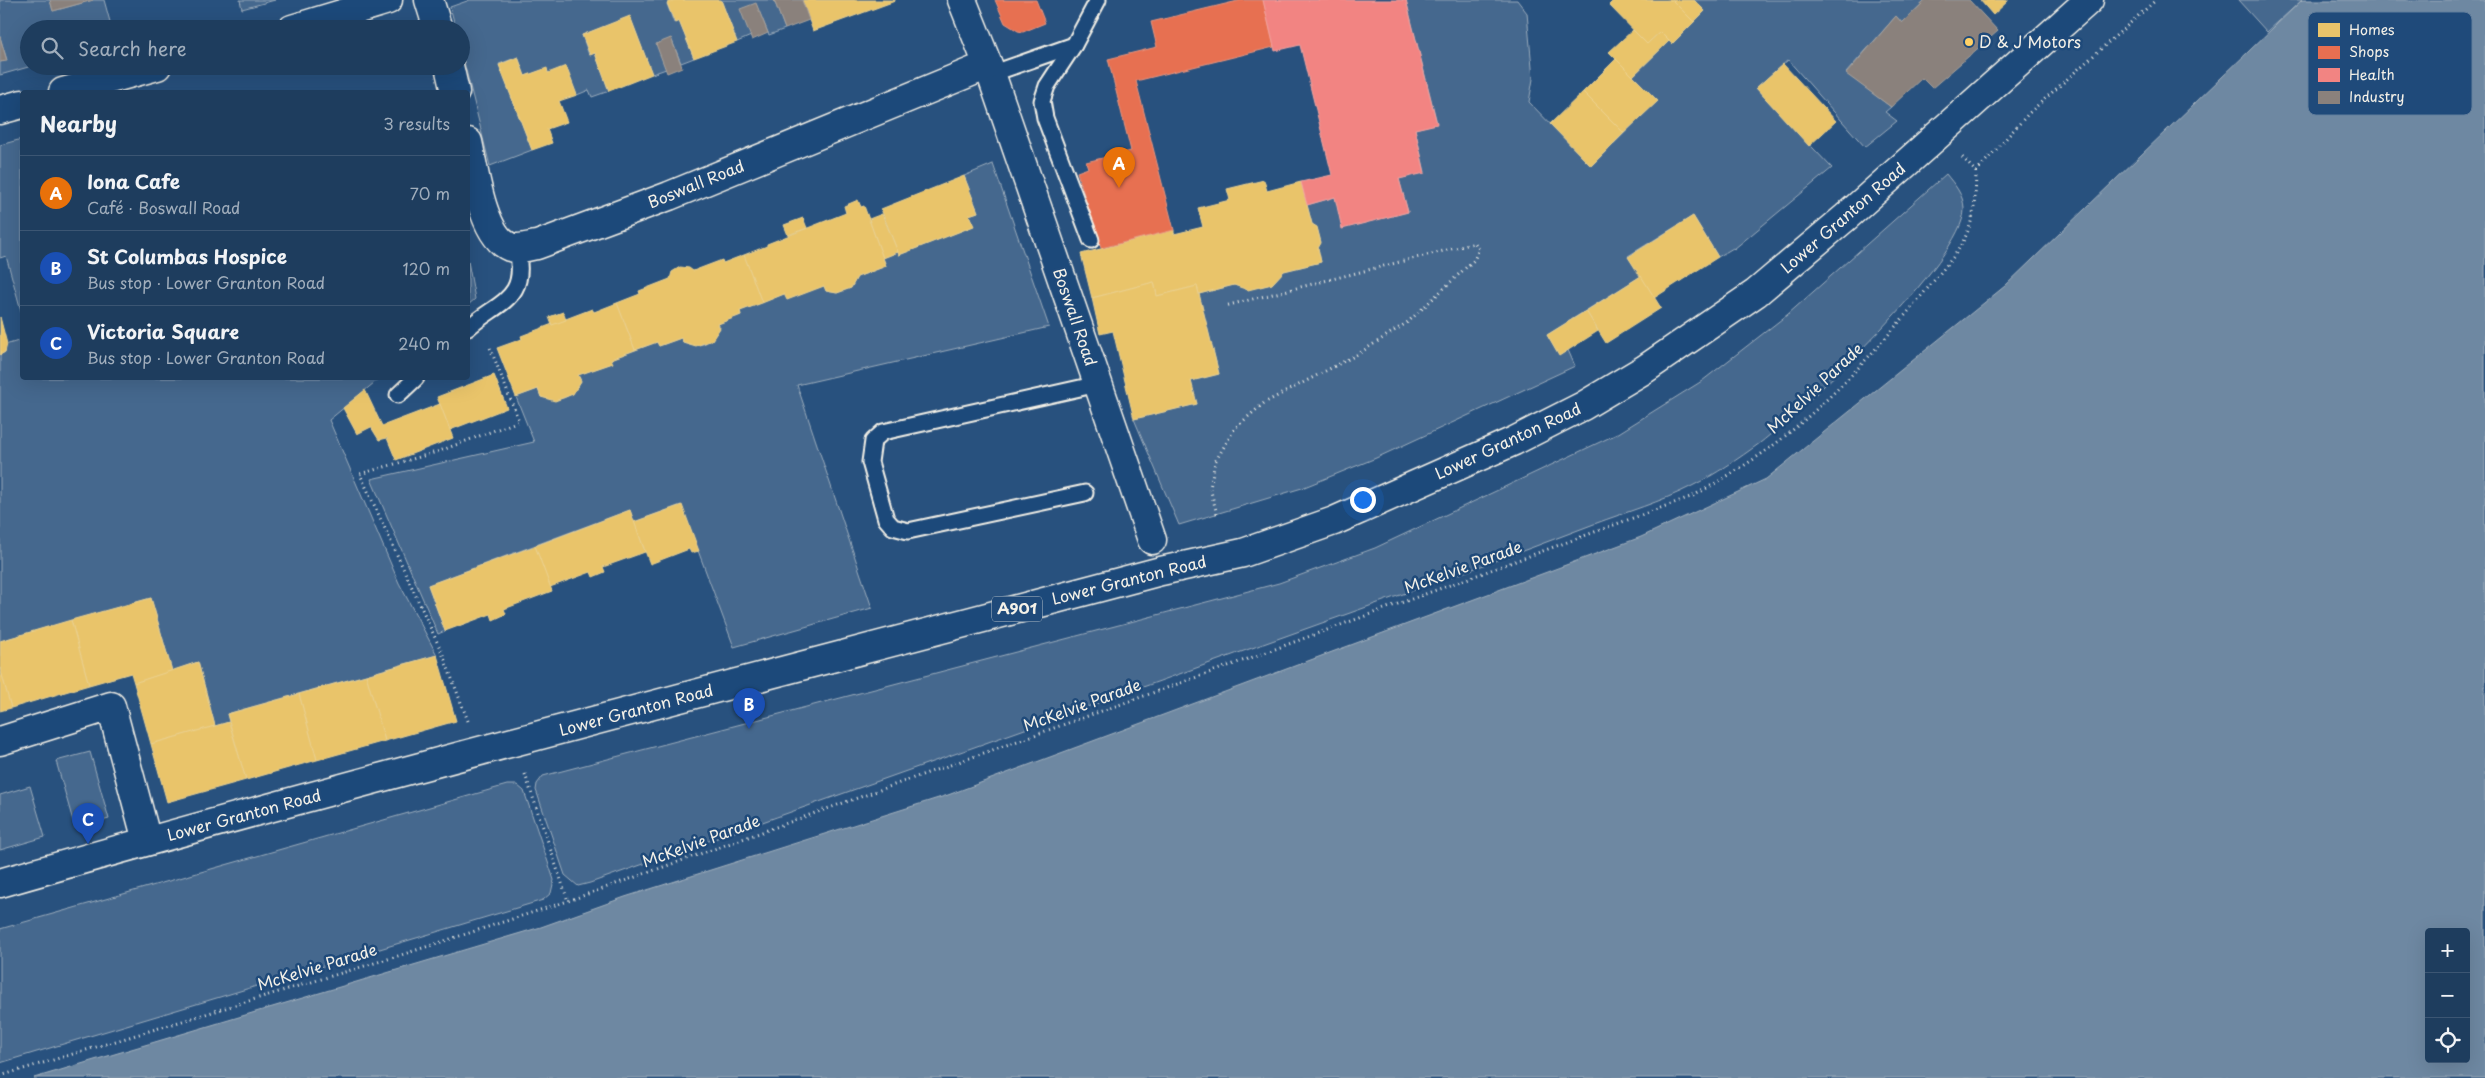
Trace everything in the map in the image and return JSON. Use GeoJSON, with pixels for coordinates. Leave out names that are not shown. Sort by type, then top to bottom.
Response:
{"type":"FeatureCollection","features":[{"type":"Feature","properties":{"kind":"main road"},"geometry":{"type":"LineString","coordinates":[[322,20],[388,0]]}},
{"type":"Feature","properties":{"kind":"main road"},"geometry":{"type":"LineString","coordinates":[[429,0],[435,20]]}},
{"type":"Feature","properties":{"kind":"main road","name":"Boswall Road"},"geometry":{"type":"LineString","coordinates":[[962,0],[990,70],[1152,540]]}},
{"type":"Feature","properties":{"kind":"main road","name":"Lower Granton Road"},"geometry":{"type":"LineString","coordinates":[[0,883],[147,841],[1161,570],[1242,553],[1334,521],[1514,441],[1583,406],[1645,369],[1756,293],[1846,218],[2089,0]]}},
{"type":"Feature","properties":{"kind":"main road","name":"Boswall Road"},"geometry":{"type":"LineString","coordinates":[[517,249],[537,245],[669,196],[990,70]]}},
{"type":"Feature","properties":{"kind":"main road"},"geometry":{"type":"LineString","coordinates":[[70,90],[124,75]]}},
{"type":"Feature","properties":{"kind":"main road"},"geometry":{"type":"LineString","coordinates":[[451,75],[455,90]]}},
{"type":"Feature","properties":{"kind":"main road"},"geometry":{"type":"LineString","coordinates":[[0,110],[20,105]]}},
{"type":"Feature","properties":{"kind":"main road"},"geometry":{"type":"LineString","coordinates":[[470,150],[485,212],[492,228],[500,240],[517,249]]}},
{"type":"Feature","properties":{"kind":"main road"},"geometry":{"type":"LineString","coordinates":[[0,741],[111,706],[147,841]]}},
{"type":"Feature","properties":{"kind":"lane"},"geometry":{"type":"LineString","coordinates":[[1090,240],[1045,118],[1042,101],[1047,86],[1074,45],[1098,0]]}},
{"type":"Feature","properties":{"kind":"lane"},"geometry":{"type":"LineString","coordinates":[[990,70],[1074,45]]}},
{"type":"Feature","properties":{"kind":"lane"},"geometry":{"type":"LineString","coordinates":[[473,323],[506,300],[515,290],[521,274],[517,249]]}},
{"type":"Feature","properties":{"kind":"lane"},"geometry":{"type":"LineString","coordinates":[[398,395],[414,380]]}},
{"type":"Feature","properties":{"kind":"lane"},"geometry":{"type":"LineString","coordinates":[[1085,492],[908,531],[893,527],[886,518],[870,462],[873,441],[883,432],[1098,384]]}},
{"type":"Feature","properties":{"kind":"path"},"geometry":{"type":"LineString","coordinates":[[1939,133],[1976,172],[2029,113],[2156,0]]}},
{"type":"Feature","properties":{"kind":"path","name":"McKelvie Parade"},"geometry":{"type":"LineString","coordinates":[[0,1076],[401,955],[568,901],[1245,660],[1693,496],[1734,473],[1768,449],[1806,417],[1867,357],[1965,240],[1973,222],[1976,172]]}},
{"type":"Feature","properties":{"kind":"path"},"geometry":{"type":"LineString","coordinates":[[1217,514],[1210,488],[1215,462],[1235,428],[1264,403],[1358,354],[1408,322],[1474,260],[1479,249],[1475,243],[1226,306]]}},
{"type":"Feature","properties":{"kind":"path"},"geometry":{"type":"LineString","coordinates":[[473,323],[519,420],[437,452],[360,474],[443,655],[480,752]]}},
{"type":"Feature","properties":{"kind":"path"},"geometry":{"type":"LineString","coordinates":[[515,742],[568,901]]}},
{"type":"Feature","properties":{"kind":"shaded area"},"geometry":{"type":"Polygon","coordinates":[[[0,0],[50,0],[53,11],[93,0],[104,0],[110,20],[20,20],[20,69],[0,75],[0,62],[7,60],[0,37],[0,0]]]}},
{"type":"Feature","properties":{"kind":"shaded area"},"geometry":{"type":"Polygon","coordinates":[[[240,0],[275,0],[242,9],[240,0]]]}},
{"type":"Feature","properties":{"kind":"shaded area"},"geometry":{"type":"Polygon","coordinates":[[[470,0],[675,0],[667,4],[674,23],[679,21],[694,58],[681,63],[671,38],[666,69],[652,74],[630,17],[582,35],[589,55],[595,53],[609,91],[592,97],[589,90],[577,95],[548,73],[547,69],[525,76],[518,57],[499,64],[532,150],[490,166],[467,75],[470,75],[470,20],[454,20],[450,7],[470,0]]]}},
{"type":"Feature","properties":{"kind":"shaded area"},"geometry":{"type":"Polygon","coordinates":[[[721,0],[774,0],[785,29],[769,35],[756,4],[751,36],[737,42],[721,0]]]}},
{"type":"Feature","properties":{"kind":"shaded area"},"geometry":{"type":"Polygon","coordinates":[[[1406,0],[1517,0],[1527,13],[1533,79],[1529,102],[1591,166],[1657,101],[1633,76],[1669,41],[1672,44],[1705,11],[1694,0],[1926,0],[1902,23],[1896,16],[1846,73],[1891,107],[1885,112],[1897,121],[1865,147],[1788,60],[1756,88],[1832,168],[1734,249],[1718,257],[1693,216],[1628,256],[1641,276],[1547,335],[1559,355],[1568,350],[1575,366],[1376,458],[1302,488],[1179,525],[1134,419],[1197,404],[1191,381],[1219,374],[1199,294],[1234,285],[1248,289],[1272,284],[1284,271],[1321,262],[1318,248],[1321,242],[1317,228],[1312,224],[1307,205],[1335,197],[1343,228],[1408,212],[1399,179],[1425,172],[1415,129],[1437,123],[1406,0]]]}},
{"type":"Feature","properties":{"kind":"shaded area"},"geometry":{"type":"Polygon","coordinates":[[[2238,0],[2302,0],[2267,32],[2238,0]]]}},
{"type":"Feature","properties":{"kind":"shaded area"},"geometry":{"type":"Polygon","coordinates":[[[2302,0],[2485,0],[2485,1078],[34,1078],[541,927],[625,897],[948,795],[1641,537],[1766,479],[2005,286],[2302,0]]]}},
{"type":"Feature","properties":{"kind":"shaded area"},"geometry":{"type":"Polygon","coordinates":[[[20,140],[20,307],[6,256],[0,258],[0,145],[20,140]]]}},
{"type":"Feature","properties":{"kind":"shaded area"},"geometry":{"type":"Polygon","coordinates":[[[993,164],[1049,327],[797,385],[872,608],[734,647],[681,505],[634,522],[630,510],[428,585],[445,631],[438,634],[371,479],[534,442],[516,397],[538,389],[541,397],[564,398],[573,392],[581,381],[578,375],[612,363],[611,359],[657,342],[659,346],[681,338],[683,342],[689,344],[704,344],[716,334],[720,328],[718,324],[741,315],[740,311],[784,294],[824,286],[826,291],[837,293],[851,288],[857,277],[886,266],[883,258],[898,252],[899,255],[973,226],[969,215],[978,212],[964,176],[993,164]]]}},
{"type":"Feature","properties":{"kind":"shaded area"},"geometry":{"type":"Polygon","coordinates":[[[1946,174],[1960,194],[1964,209],[1957,232],[1938,262],[1911,296],[1843,367],[1781,425],[1760,443],[1692,486],[1656,502],[1465,572],[590,883],[578,886],[565,875],[536,790],[537,784],[543,776],[1279,583],[1375,548],[1617,434],[1702,381],[1787,315],[1946,174]]]}},
{"type":"Feature","properties":{"kind":"shaded area"},"geometry":{"type":"Polygon","coordinates":[[[470,272],[475,299],[470,303],[470,272]]]}},
{"type":"Feature","properties":{"kind":"shaded area"},"geometry":{"type":"Polygon","coordinates":[[[20,341],[20,380],[378,380],[329,420],[399,583],[437,655],[227,714],[229,722],[215,726],[198,662],[172,671],[151,598],[0,641],[0,355],[5,352],[5,345],[20,341]]]}},
{"type":"Feature","properties":{"kind":"shaded area"},"geometry":{"type":"Polygon","coordinates":[[[90,752],[109,819],[75,828],[56,761],[90,752]]]}},
{"type":"Feature","properties":{"kind":"shaded area"},"geometry":{"type":"Polygon","coordinates":[[[507,785],[517,785],[524,791],[554,880],[551,893],[543,900],[0,1063],[0,929],[507,785]]]}},
{"type":"Feature","properties":{"kind":"shaded area"},"geometry":{"type":"Polygon","coordinates":[[[30,786],[45,837],[0,850],[0,795],[30,786]]]}},
{"type":"Feature","properties":{"kind":"building: Homes"},"geometry":{"type":"Polygon","coordinates":[[[675,0],[721,0],[737,42],[694,58],[679,21],[675,23],[667,3],[675,0]]]}},
{"type":"Feature","properties":{"kind":"building: Homes"},"geometry":{"type":"Polygon","coordinates":[[[802,0],[895,0],[895,1],[813,31],[802,0]]]}},
{"type":"Feature","properties":{"kind":"building: Homes"},"geometry":{"type":"Polygon","coordinates":[[[1614,0],[1672,0],[1694,22],[1672,44],[1660,32],[1647,44],[1609,5],[1614,0]]]}},
{"type":"Feature","properties":{"kind":"building: Homes"},"geometry":{"type":"Polygon","coordinates":[[[1672,0],[1694,0],[1705,11],[1694,22],[1672,0]]]}},
{"type":"Feature","properties":{"kind":"building: Homes"},"geometry":{"type":"Polygon","coordinates":[[[1980,0],[2009,0],[1993,15],[1980,0]]]}},
{"type":"Feature","properties":{"kind":"building: Homes"},"geometry":{"type":"Polygon","coordinates":[[[630,16],[652,74],[609,91],[595,53],[590,55],[582,35],[630,16]]]}},
{"type":"Feature","properties":{"kind":"building: Homes"},"geometry":{"type":"Polygon","coordinates":[[[1633,30],[1647,44],[1660,32],[1669,41],[1633,76],[1609,52],[1633,30]]]}},
{"type":"Feature","properties":{"kind":"building: Homes"},"geometry":{"type":"Polygon","coordinates":[[[518,57],[525,76],[547,68],[548,73],[566,66],[577,95],[559,101],[567,122],[547,129],[552,143],[532,150],[499,65],[518,57]]]}},
{"type":"Feature","properties":{"kind":"building: Homes"},"geometry":{"type":"Polygon","coordinates":[[[1616,59],[1658,101],[1624,133],[1583,92],[1616,59]]]}},
{"type":"Feature","properties":{"kind":"building: Homes"},"geometry":{"type":"Polygon","coordinates":[[[1783,64],[1836,121],[1809,146],[1756,88],[1783,64]]]}},
{"type":"Feature","properties":{"kind":"building: Homes"},"geometry":{"type":"Polygon","coordinates":[[[1583,92],[1624,133],[1591,166],[1550,124],[1583,92]]]}},
{"type":"Feature","properties":{"kind":"building: Homes"},"geometry":{"type":"Polygon","coordinates":[[[964,176],[978,212],[969,215],[974,226],[899,255],[881,209],[964,176]]]}},
{"type":"Feature","properties":{"kind":"building: Homes"},"geometry":{"type":"Polygon","coordinates":[[[1264,180],[1267,191],[1301,182],[1312,224],[1317,227],[1321,243],[1318,248],[1321,262],[1284,271],[1272,284],[1248,290],[1234,285],[1199,294],[1197,286],[1157,296],[1154,282],[1092,298],[1081,254],[1174,230],[1174,234],[1203,227],[1198,208],[1230,200],[1227,189],[1264,180]]]}},
{"type":"Feature","properties":{"kind":"building: Homes"},"geometry":{"type":"Polygon","coordinates":[[[858,200],[861,207],[864,206],[886,266],[857,277],[851,288],[837,293],[826,291],[824,286],[787,300],[784,294],[762,303],[744,255],[846,213],[844,206],[858,200]]]}},
{"type":"Feature","properties":{"kind":"building: Homes"},"geometry":{"type":"Polygon","coordinates":[[[882,214],[898,252],[883,258],[869,219],[882,214]]]}},
{"type":"Feature","properties":{"kind":"building: Homes"},"geometry":{"type":"Polygon","coordinates":[[[1693,216],[1718,257],[1654,298],[1628,257],[1693,216]]]}},
{"type":"Feature","properties":{"kind":"building: Homes"},"geometry":{"type":"Polygon","coordinates":[[[803,218],[807,228],[788,235],[784,225],[803,218]]]}},
{"type":"Feature","properties":{"kind":"building: Homes"},"geometry":{"type":"Polygon","coordinates":[[[744,255],[762,303],[740,311],[741,315],[718,324],[720,328],[712,340],[696,346],[683,342],[681,338],[659,346],[657,342],[635,350],[617,303],[640,294],[639,291],[670,279],[672,272],[680,267],[689,268],[693,271],[722,260],[723,263],[744,255]]]}},
{"type":"Feature","properties":{"kind":"building: Homes"},"geometry":{"type":"Polygon","coordinates":[[[1641,276],[1661,308],[1606,343],[1586,311],[1641,276]]]}},
{"type":"Feature","properties":{"kind":"building: Homes"},"geometry":{"type":"Polygon","coordinates":[[[1154,282],[1157,296],[1197,286],[1219,374],[1191,381],[1197,404],[1134,419],[1113,331],[1100,334],[1092,298],[1154,282]]]}},
{"type":"Feature","properties":{"kind":"building: Homes"},"geometry":{"type":"Polygon","coordinates":[[[617,303],[635,350],[611,359],[613,363],[578,375],[581,381],[573,394],[555,401],[541,397],[538,389],[516,397],[497,348],[522,339],[521,336],[592,309],[594,312],[617,303]]]}},
{"type":"Feature","properties":{"kind":"building: Homes"},"geometry":{"type":"Polygon","coordinates":[[[1586,311],[1598,331],[1559,356],[1547,335],[1586,311]]]}},
{"type":"Feature","properties":{"kind":"building: Homes"},"geometry":{"type":"Polygon","coordinates":[[[563,312],[566,320],[552,325],[549,317],[563,312]]]}},
{"type":"Feature","properties":{"kind":"building: Homes"},"geometry":{"type":"Polygon","coordinates":[[[0,317],[7,344],[5,352],[0,355],[0,317]]]}},
{"type":"Feature","properties":{"kind":"building: Homes"},"geometry":{"type":"Polygon","coordinates":[[[494,375],[507,408],[450,430],[437,397],[494,375]]]}},
{"type":"Feature","properties":{"kind":"building: Homes"},"geometry":{"type":"Polygon","coordinates":[[[365,390],[382,426],[440,404],[453,438],[396,460],[387,438],[379,440],[371,427],[357,434],[343,408],[365,390]]]}},
{"type":"Feature","properties":{"kind":"building: Homes"},"geometry":{"type":"Polygon","coordinates":[[[682,505],[699,551],[691,553],[689,549],[650,564],[634,522],[682,505]]]}},
{"type":"Feature","properties":{"kind":"building: Homes"},"geometry":{"type":"Polygon","coordinates":[[[630,510],[645,552],[603,567],[605,572],[593,577],[591,572],[550,587],[535,546],[630,510]]]}},
{"type":"Feature","properties":{"kind":"building: Homes"},"geometry":{"type":"Polygon","coordinates":[[[535,546],[552,591],[504,609],[506,614],[493,620],[491,614],[445,631],[428,585],[535,546]]]}},
{"type":"Feature","properties":{"kind":"building: Homes"},"geometry":{"type":"Polygon","coordinates":[[[151,598],[172,671],[134,683],[131,673],[89,685],[71,620],[151,598]]]}},
{"type":"Feature","properties":{"kind":"building: Homes"},"geometry":{"type":"Polygon","coordinates":[[[71,620],[89,685],[11,708],[0,668],[0,641],[71,620]]]}},
{"type":"Feature","properties":{"kind":"building: Homes"},"geometry":{"type":"Polygon","coordinates":[[[437,655],[456,721],[385,741],[366,675],[437,655]]]}},
{"type":"Feature","properties":{"kind":"building: Homes"},"geometry":{"type":"Polygon","coordinates":[[[198,662],[215,726],[151,744],[134,683],[198,662]]]}},
{"type":"Feature","properties":{"kind":"building: Homes"},"geometry":{"type":"Polygon","coordinates":[[[0,668],[11,708],[0,711],[0,668]]]}},
{"type":"Feature","properties":{"kind":"building: Homes"},"geometry":{"type":"Polygon","coordinates":[[[366,675],[385,741],[317,760],[299,694],[366,675]]]}},
{"type":"Feature","properties":{"kind":"building: Homes"},"geometry":{"type":"Polygon","coordinates":[[[299,694],[317,760],[246,780],[227,714],[299,694]]]}},
{"type":"Feature","properties":{"kind":"building: Homes"},"geometry":{"type":"Polygon","coordinates":[[[229,722],[246,780],[167,802],[151,744],[229,722]]]}},
{"type":"Feature","properties":{"kind":"building: Shops"},"geometry":{"type":"Polygon","coordinates":[[[995,0],[1036,0],[1045,23],[1023,32],[1018,31],[1005,23],[995,0]]]}},
{"type":"Feature","properties":{"kind":"building: Shops"},"geometry":{"type":"Polygon","coordinates":[[[1242,0],[1263,0],[1274,47],[1136,81],[1174,230],[1101,248],[1077,172],[1088,168],[1086,162],[1131,151],[1108,59],[1157,47],[1151,22],[1242,0]]]}},
{"type":"Feature","properties":{"kind":"building: Health"},"geometry":{"type":"Polygon","coordinates":[[[1263,0],[1406,0],[1437,124],[1415,129],[1425,173],[1399,179],[1408,212],[1342,229],[1335,197],[1307,205],[1301,182],[1332,175],[1300,45],[1275,51],[1263,0]]]}},
{"type":"Feature","properties":{"kind":"building: Industry"},"geometry":{"type":"Polygon","coordinates":[[[50,0],[93,0],[53,11],[50,0]]]}},
{"type":"Feature","properties":{"kind":"building: Industry"},"geometry":{"type":"Polygon","coordinates":[[[774,0],[802,0],[809,20],[785,29],[774,0]]]}},
{"type":"Feature","properties":{"kind":"building: Industry"},"geometry":{"type":"Polygon","coordinates":[[[1926,0],[1969,0],[1998,31],[1932,88],[1922,78],[1891,107],[1846,74],[1896,16],[1902,23],[1926,0]]]}},
{"type":"Feature","properties":{"kind":"building: Industry"},"geometry":{"type":"Polygon","coordinates":[[[756,3],[768,33],[752,40],[740,9],[756,3]]]}},
{"type":"Feature","properties":{"kind":"building: Industry"},"geometry":{"type":"Polygon","coordinates":[[[0,37],[7,61],[0,62],[0,37]]]}},
{"type":"Feature","properties":{"kind":"building: Industry"},"geometry":{"type":"Polygon","coordinates":[[[671,38],[682,67],[667,73],[656,44],[671,38]]]}},
{"type":"Feature","properties":{"kind":"place","name":"D & J Motors"},"geometry":{"type":"Point","coordinates":[1969,42]}},
{"type":"Feature","properties":{"kind":"place","name":"Iona Cafe"},"geometry":{"type":"Point","coordinates":[1119,188]}},
{"type":"Feature","properties":{"kind":"place","name":"St Columbas Hospice"},"geometry":{"type":"Point","coordinates":[749,729]}},
{"type":"Feature","properties":{"kind":"place","name":"Victoria Square"},"geometry":{"type":"Point","coordinates":[88,844]}}]}
